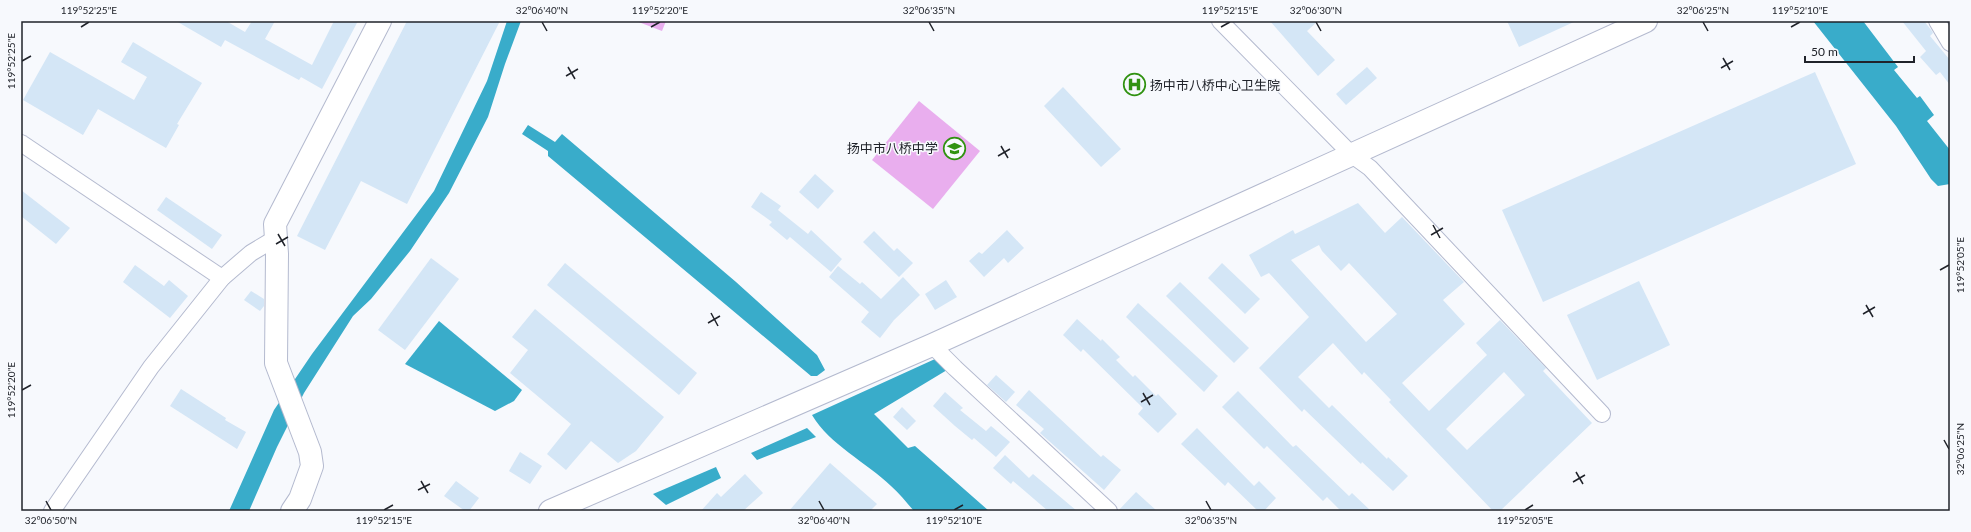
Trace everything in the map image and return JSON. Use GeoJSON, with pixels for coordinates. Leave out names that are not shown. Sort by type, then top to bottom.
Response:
{"type":"FeatureCollection","features":[{"type":"Feature","properties":{"kind":"street"},"geometry":{"type":"LineString","coordinates":[[292,511],[300,499],[312,466],[310,452],[276,363],[275,224],[380,21]]}},
{"type":"Feature","properties":{"kind":"street"},"geometry":{"type":"LineString","coordinates":[[1220,21],[1352,155],[1370,168],[1602,414]]}},
{"type":"Feature","properties":{"kind":"street"},"geometry":{"type":"LineString","coordinates":[[550,511],[932,345],[1646,21]]}},
{"type":"Feature","properties":{"kind":"street"},"geometry":{"type":"LineString","coordinates":[[1937,21],[1950,43]]}},
{"type":"Feature","properties":{"kind":"street"},"geometry":{"type":"LineString","coordinates":[[21,143],[222,278]]}},
{"type":"Feature","properties":{"kind":"street"},"geometry":{"type":"LineString","coordinates":[[52,511],[151,367],[222,278],[251,253],[276,238]]}},
{"type":"Feature","properties":{"kind":"street"},"geometry":{"type":"LineString","coordinates":[[932,345],[1109,511]]}},
{"type":"Feature","properties":{"kind":"shaded area"},"geometry":{"type":"Polygon","coordinates":[[[636,21],[666,21],[662,31],[636,21]]]}},
{"type":"Feature","properties":{"kind":"shaded area"},"geometry":{"type":"Polygon","coordinates":[[[919,101],[980,151],[933,209],[872,160],[919,101]]]}},
{"type":"Feature","properties":{"kind":"water"},"geometry":{"type":"Polygon","coordinates":[[[507,21],[521,21],[488,117],[449,193],[410,251],[371,299],[353,316],[304,393],[277,447],[249,511],[229,511],[274,410],[312,354],[434,191],[487,81],[507,21]]]}},
{"type":"Feature","properties":{"kind":"water"},"geometry":{"type":"Polygon","coordinates":[[[1813,21],[1863,21],[1898,67],[1894,70],[1917,98],[1920,96],[1934,115],[1927,121],[1950,150],[1950,184],[1938,186],[1931,179],[1896,126],[1813,21]]]}},
{"type":"Feature","properties":{"kind":"water"},"geometry":{"type":"Polygon","coordinates":[[[528,125],[555,142],[562,134],[736,282],[817,355],[825,370],[817,376],[811,376],[548,156],[548,151],[522,134],[528,125]]]}},
{"type":"Feature","properties":{"kind":"water"},"geometry":{"type":"Polygon","coordinates":[[[439,321],[522,390],[514,401],[495,411],[405,364],[439,321]]]}},
{"type":"Feature","properties":{"kind":"water"},"geometry":{"type":"Polygon","coordinates":[[[935,359],[947,370],[874,414],[908,448],[915,446],[989,511],[914,511],[881,477],[828,435],[812,415],[935,359]]]}},
{"type":"Feature","properties":{"kind":"water"},"geometry":{"type":"Polygon","coordinates":[[[807,428],[816,437],[757,460],[751,453],[807,428]]]}},
{"type":"Feature","properties":{"kind":"water"},"geometry":{"type":"Polygon","coordinates":[[[716,467],[721,478],[666,505],[653,494],[716,467]]]}},
{"type":"Feature","properties":{"kind":"building"},"geometry":{"type":"Polygon","coordinates":[[[176,21],[226,21],[245,32],[252,21],[275,21],[265,39],[312,65],[334,21],[358,21],[322,89],[301,77],[299,80],[225,40],[221,47],[176,21]]]}},
{"type":"Feature","properties":{"kind":"building"},"geometry":{"type":"Polygon","coordinates":[[[407,21],[500,21],[407,204],[361,181],[325,250],[297,236],[407,21]]]}},
{"type":"Feature","properties":{"kind":"building"},"geometry":{"type":"Polygon","coordinates":[[[1270,21],[1318,21],[1307,31],[1335,60],[1318,76],[1270,21]]]}},
{"type":"Feature","properties":{"kind":"building"},"geometry":{"type":"Polygon","coordinates":[[[1507,21],[1576,21],[1519,47],[1507,21]]]}},
{"type":"Feature","properties":{"kind":"building"},"geometry":{"type":"Polygon","coordinates":[[[1902,21],[1924,21],[1932,31],[1933,33],[1930,36],[1950,60],[1950,85],[1940,72],[1936,75],[1920,57],[1926,51],[1902,21]]]}},
{"type":"Feature","properties":{"kind":"building"},"geometry":{"type":"Polygon","coordinates":[[[133,42],[202,83],[177,124],[179,125],[166,148],[98,109],[83,135],[23,100],[50,52],[134,100],[147,77],[121,62],[133,42]]]}},
{"type":"Feature","properties":{"kind":"building"},"geometry":{"type":"Polygon","coordinates":[[[1367,67],[1377,78],[1346,105],[1336,94],[1367,67]]]}},
{"type":"Feature","properties":{"kind":"building"},"geometry":{"type":"Polygon","coordinates":[[[1815,72],[1856,164],[1543,302],[1502,210],[1815,72]]]}},
{"type":"Feature","properties":{"kind":"building"},"geometry":{"type":"Polygon","coordinates":[[[1063,87],[1121,149],[1101,167],[1044,106],[1063,87]]]}},
{"type":"Feature","properties":{"kind":"building"},"geometry":{"type":"Polygon","coordinates":[[[815,174],[834,191],[818,209],[799,192],[815,174]]]}},
{"type":"Feature","properties":{"kind":"building"},"geometry":{"type":"Polygon","coordinates":[[[21,190],[70,228],[56,244],[21,216],[21,190]]]}},
{"type":"Feature","properties":{"kind":"building"},"geometry":{"type":"Polygon","coordinates":[[[761,192],[781,206],[778,210],[808,234],[811,230],[842,259],[831,272],[790,237],[787,240],[769,225],[772,222],[751,207],[761,192]]]}},
{"type":"Feature","properties":{"kind":"building"},"geometry":{"type":"Polygon","coordinates":[[[166,197],[222,235],[212,249],[157,210],[166,197]]]}},
{"type":"Feature","properties":{"kind":"building"},"geometry":{"type":"Polygon","coordinates":[[[1358,203],[1385,233],[1402,217],[1464,282],[1443,300],[1465,324],[1402,383],[1429,411],[1487,355],[1476,343],[1500,320],[1546,368],[1543,371],[1592,423],[1500,511],[1493,511],[1389,402],[1391,400],[1364,372],[1362,375],[1333,343],[1298,377],[1329,408],[1332,405],[1387,459],[1388,457],[1408,476],[1393,491],[1362,462],[1361,464],[1304,409],[1302,412],[1259,368],[1309,317],[1269,273],[1261,277],[1249,255],[1293,230],[1295,234],[1358,203]],[[1319,245],[1291,260],[1366,342],[1397,314],[1349,263],[1341,271],[1322,251],[1319,245]],[[1504,372],[1446,429],[1467,450],[1525,395],[1504,372]]]}},
{"type":"Feature","properties":{"kind":"building"},"geometry":{"type":"Polygon","coordinates":[[[1007,230],[1024,248],[1008,263],[1004,258],[984,277],[969,261],[979,252],[982,254],[1007,230]]]}},
{"type":"Feature","properties":{"kind":"building"},"geometry":{"type":"Polygon","coordinates":[[[874,231],[894,251],[897,248],[913,263],[899,277],[863,242],[874,231]]]}},
{"type":"Feature","properties":{"kind":"building"},"geometry":{"type":"Polygon","coordinates":[[[431,258],[459,279],[405,350],[378,330],[431,258]]]}},
{"type":"Feature","properties":{"kind":"building"},"geometry":{"type":"Polygon","coordinates":[[[565,263],[697,373],[679,395],[547,285],[565,263]]]}},
{"type":"Feature","properties":{"kind":"building"},"geometry":{"type":"Polygon","coordinates":[[[1222,263],[1260,299],[1245,314],[1208,278],[1222,263]]]}},
{"type":"Feature","properties":{"kind":"building"},"geometry":{"type":"Polygon","coordinates":[[[135,265],[164,286],[169,280],[188,296],[170,318],[123,282],[135,265]]]}},
{"type":"Feature","properties":{"kind":"building"},"geometry":{"type":"Polygon","coordinates":[[[838,266],[860,284],[862,282],[881,299],[903,277],[920,295],[894,320],[880,338],[861,322],[869,312],[829,277],[838,266]]]}},
{"type":"Feature","properties":{"kind":"building"},"geometry":{"type":"Polygon","coordinates":[[[946,280],[957,297],[935,310],[925,294],[946,280]]]}},
{"type":"Feature","properties":{"kind":"building"},"geometry":{"type":"Polygon","coordinates":[[[1639,281],[1670,345],[1597,380],[1567,315],[1639,281]]]}},
{"type":"Feature","properties":{"kind":"building"},"geometry":{"type":"Polygon","coordinates":[[[1180,282],[1249,348],[1234,363],[1166,296],[1180,282]]]}},
{"type":"Feature","properties":{"kind":"building"},"geometry":{"type":"Polygon","coordinates":[[[251,291],[264,299],[264,306],[260,311],[244,300],[251,291]]]}},
{"type":"Feature","properties":{"kind":"building"},"geometry":{"type":"Polygon","coordinates":[[[1138,303],[1218,376],[1204,392],[1126,317],[1138,303]]]}},
{"type":"Feature","properties":{"kind":"building"},"geometry":{"type":"Polygon","coordinates":[[[535,309],[664,417],[636,451],[618,463],[591,441],[566,470],[547,454],[571,424],[510,373],[528,350],[512,337],[535,309]]]}},
{"type":"Feature","properties":{"kind":"building"},"geometry":{"type":"Polygon","coordinates":[[[1077,319],[1101,341],[1102,339],[1120,357],[1116,360],[1133,377],[1135,375],[1156,396],[1158,394],[1177,414],[1158,433],[1138,414],[1143,408],[1083,349],[1081,352],[1063,335],[1077,319]]]}},
{"type":"Feature","properties":{"kind":"building"},"geometry":{"type":"Polygon","coordinates":[[[996,375],[1015,392],[1006,402],[987,385],[996,375]]]}},
{"type":"Feature","properties":{"kind":"building"},"geometry":{"type":"Polygon","coordinates":[[[181,389],[226,418],[225,420],[246,432],[237,449],[170,406],[181,389]]]}},
{"type":"Feature","properties":{"kind":"building"},"geometry":{"type":"Polygon","coordinates":[[[1029,390],[1101,457],[1103,455],[1121,470],[1104,490],[1040,433],[1044,429],[1016,405],[1029,390]]]}},
{"type":"Feature","properties":{"kind":"building"},"geometry":{"type":"Polygon","coordinates":[[[1238,391],[1293,447],[1296,445],[1349,496],[1352,493],[1371,511],[1341,511],[1327,497],[1323,501],[1267,446],[1264,449],[1222,407],[1238,391]]]}},
{"type":"Feature","properties":{"kind":"building"},"geometry":{"type":"Polygon","coordinates":[[[945,392],[963,408],[960,410],[986,431],[991,426],[1010,442],[996,457],[974,438],[972,440],[933,406],[945,392]]]}},
{"type":"Feature","properties":{"kind":"building"},"geometry":{"type":"Polygon","coordinates":[[[902,407],[916,421],[907,430],[893,417],[902,407]]]}},
{"type":"Feature","properties":{"kind":"building"},"geometry":{"type":"Polygon","coordinates":[[[1197,428],[1254,486],[1259,481],[1276,498],[1264,511],[1258,511],[1228,482],[1225,486],[1181,444],[1197,428]]]}},
{"type":"Feature","properties":{"kind":"building"},"geometry":{"type":"Polygon","coordinates":[[[520,452],[542,466],[530,484],[509,471],[520,452]]]}},
{"type":"Feature","properties":{"kind":"building"},"geometry":{"type":"Polygon","coordinates":[[[1005,455],[1029,478],[1033,474],[1077,511],[1048,511],[1013,481],[1011,484],[993,468],[1005,455]]]}},
{"type":"Feature","properties":{"kind":"building"},"geometry":{"type":"Polygon","coordinates":[[[830,463],[877,504],[870,511],[789,511],[830,463]]]}},
{"type":"Feature","properties":{"kind":"building"},"geometry":{"type":"Polygon","coordinates":[[[745,474],[763,493],[743,511],[701,511],[717,493],[721,497],[745,474]]]}},
{"type":"Feature","properties":{"kind":"building"},"geometry":{"type":"Polygon","coordinates":[[[456,481],[479,498],[469,511],[465,511],[444,496],[456,481]]]}},
{"type":"Feature","properties":{"kind":"building"},"geometry":{"type":"Polygon","coordinates":[[[1136,492],[1157,511],[1118,511],[1136,492]]]}},
{"type":"Feature","properties":{"kind":"place","name":"扬中市八桥中心卫生院"},"geometry":{"type":"Point","coordinates":[1134,85]}},
{"type":"Feature","properties":{"kind":"place","name":"扬中市八桥中学"},"geometry":{"type":"Point","coordinates":[954,148]}}]}
